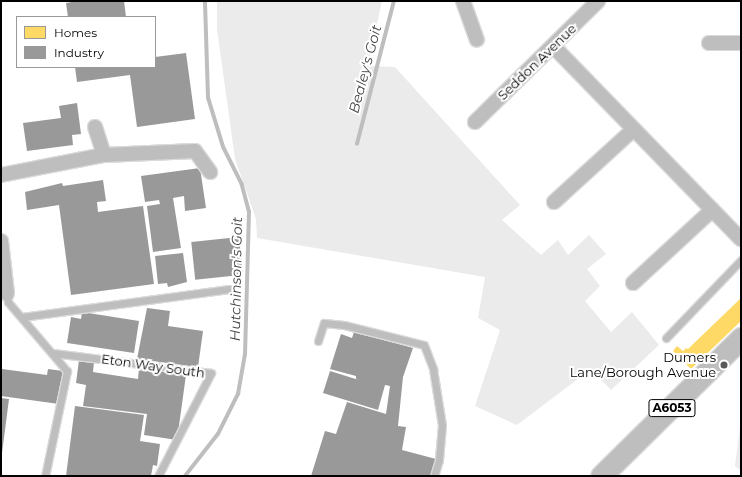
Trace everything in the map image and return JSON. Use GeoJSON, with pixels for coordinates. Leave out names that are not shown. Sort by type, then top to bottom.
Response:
{"type":"FeatureCollection","features":[{"type":"Feature","properties":{"kind":"main road","name":"A6053"},"geometry":{"type":"LineString","coordinates":[[600,476],[741,338]]}},
{"type":"Feature","properties":{"kind":"street"},"geometry":{"type":"LineString","coordinates":[[463,1],[477,40]]}},
{"type":"Feature","properties":{"kind":"street","name":"Seddon Avenue"},"geometry":{"type":"LineString","coordinates":[[475,122],[554,47],[598,1]]}},
{"type":"Feature","properties":{"kind":"street"},"geometry":{"type":"LineString","coordinates":[[709,43],[741,43]]}},
{"type":"Feature","properties":{"kind":"street"},"geometry":{"type":"LineString","coordinates":[[554,47],[741,239]]}},
{"type":"Feature","properties":{"kind":"street"},"geometry":{"type":"LineString","coordinates":[[95,127],[104,155]]}},
{"type":"Feature","properties":{"kind":"street"},"geometry":{"type":"LineString","coordinates":[[554,202],[634,129]]}},
{"type":"Feature","properties":{"kind":"street"},"geometry":{"type":"LineString","coordinates":[[1,175],[104,155],[195,151],[210,172]]}},
{"type":"Feature","properties":{"kind":"street"},"geometry":{"type":"LineString","coordinates":[[632,284],[712,210]]}},
{"type":"Feature","properties":{"kind":"street"},"geometry":{"type":"LineString","coordinates":[[1,241],[7,294]]}},
{"type":"Feature","properties":{"kind":"lane"},"geometry":{"type":"LineString","coordinates":[[666,338],[741,260]]}},
{"type":"Feature","properties":{"kind":"lane"},"geometry":{"type":"LineString","coordinates":[[22,317],[228,289]]}},
{"type":"Feature","properties":{"kind":"lane"},"geometry":{"type":"LineString","coordinates":[[7,294],[8,302],[53,353],[67,372],[45,476]]}},
{"type":"Feature","properties":{"kind":"lane"},"geometry":{"type":"LineString","coordinates":[[318,341],[324,323],[344,325],[424,345],[433,369],[442,425],[439,460],[434,476]]}},
{"type":"Feature","properties":{"kind":"lane","name":"Eton Way South"},"geometry":{"type":"LineString","coordinates":[[53,353],[211,373],[158,476]]}},
{"type":"Feature","properties":{"kind":"shaded area"},"geometry":{"type":"Polygon","coordinates":[[[217,1],[382,1],[368,66],[395,67],[520,205],[502,220],[541,255],[558,240],[568,255],[589,235],[606,254],[587,269],[600,286],[585,301],[611,332],[632,312],[659,345],[611,390],[591,369],[517,425],[475,406],[500,330],[478,318],[485,277],[257,238],[256,219],[235,159],[217,29],[217,1]]]}},
{"type":"Feature","properties":{"kind":"shaded area"},"geometry":{"type":"Polygon","coordinates":[[[741,419],[741,471],[735,466],[741,419]]]}},
{"type":"Feature","properties":{"kind":"building: Homes"},"geometry":{"type":"Polygon","coordinates":[[[741,298],[741,321],[691,369],[673,351],[677,346],[683,351],[686,348],[688,349],[741,298]]]}},
{"type":"Feature","properties":{"kind":"building: Industry"},"geometry":{"type":"Polygon","coordinates":[[[77,1],[124,1],[126,16],[68,16],[66,3],[77,1]]]}},
{"type":"Feature","properties":{"kind":"building: Industry"},"geometry":{"type":"Polygon","coordinates":[[[186,53],[195,119],[137,127],[130,75],[77,82],[75,68],[156,68],[156,57],[186,53]]]}},
{"type":"Feature","properties":{"kind":"building: Industry"},"geometry":{"type":"Polygon","coordinates":[[[77,103],[81,134],[72,135],[73,145],[27,151],[23,123],[61,118],[59,106],[77,103]]]}},
{"type":"Feature","properties":{"kind":"building: Industry"},"geometry":{"type":"Polygon","coordinates":[[[200,168],[206,208],[185,211],[184,196],[173,198],[181,248],[153,252],[147,206],[160,204],[159,200],[145,202],[141,176],[200,168]]]}},
{"type":"Feature","properties":{"kind":"building: Industry"},"geometry":{"type":"Polygon","coordinates":[[[103,180],[106,201],[97,202],[98,212],[143,206],[154,284],[71,295],[59,205],[27,210],[25,192],[62,183],[63,186],[103,180]]]}},
{"type":"Feature","properties":{"kind":"building: Industry"},"geometry":{"type":"Polygon","coordinates":[[[239,237],[243,275],[195,280],[191,242],[239,237]]]}},
{"type":"Feature","properties":{"kind":"building: Industry"},"geometry":{"type":"Polygon","coordinates":[[[183,253],[187,282],[168,287],[167,283],[158,284],[155,256],[183,253]]]}},
{"type":"Feature","properties":{"kind":"building: Industry"},"geometry":{"type":"Polygon","coordinates":[[[147,308],[170,311],[168,326],[203,331],[198,367],[137,359],[147,308]]]}},
{"type":"Feature","properties":{"kind":"building: Industry"},"geometry":{"type":"Polygon","coordinates":[[[82,312],[139,321],[134,353],[67,343],[71,317],[81,319],[82,312]]]}},
{"type":"Feature","properties":{"kind":"building: Industry"},"geometry":{"type":"Polygon","coordinates":[[[354,332],[413,348],[403,377],[398,426],[406,427],[402,450],[436,459],[431,476],[311,476],[325,431],[336,434],[347,402],[386,414],[390,386],[385,385],[378,410],[323,393],[330,371],[362,381],[356,379],[356,376],[330,369],[341,334],[352,338],[354,332]]]}},
{"type":"Feature","properties":{"kind":"building: Industry"},"geometry":{"type":"Polygon","coordinates":[[[79,360],[94,362],[93,372],[138,379],[139,368],[186,375],[177,440],[144,435],[147,414],[83,406],[86,385],[76,383],[79,360]]]}},
{"type":"Feature","properties":{"kind":"building: Industry"},"geometry":{"type":"Polygon","coordinates":[[[2,369],[47,375],[48,369],[63,371],[59,404],[1,396],[2,369]]]}},
{"type":"Feature","properties":{"kind":"building: Industry"},"geometry":{"type":"Polygon","coordinates":[[[1,398],[9,399],[2,453],[1,453],[1,398]]]}},
{"type":"Feature","properties":{"kind":"building: Industry"},"geometry":{"type":"Polygon","coordinates":[[[75,406],[144,415],[140,441],[160,444],[157,466],[153,465],[151,476],[66,476],[75,406]]]}},
{"type":"Feature","properties":{"kind":"waterway","name":"Hutchinson's Goit"},"geometry":{"type":"LineString","coordinates":[[185,476],[218,434],[238,394],[245,355],[249,212],[242,185],[223,147],[208,98],[205,1]]}},
{"type":"Feature","properties":{"kind":"waterway","name":"Bealey's Goit"},"geometry":{"type":"LineString","coordinates":[[357,144],[394,1]]}},
{"type":"Feature","properties":{"kind":"place","name":"Dumers Lane/Borough Avenue"},"geometry":{"type":"Point","coordinates":[724,365]}}]}
